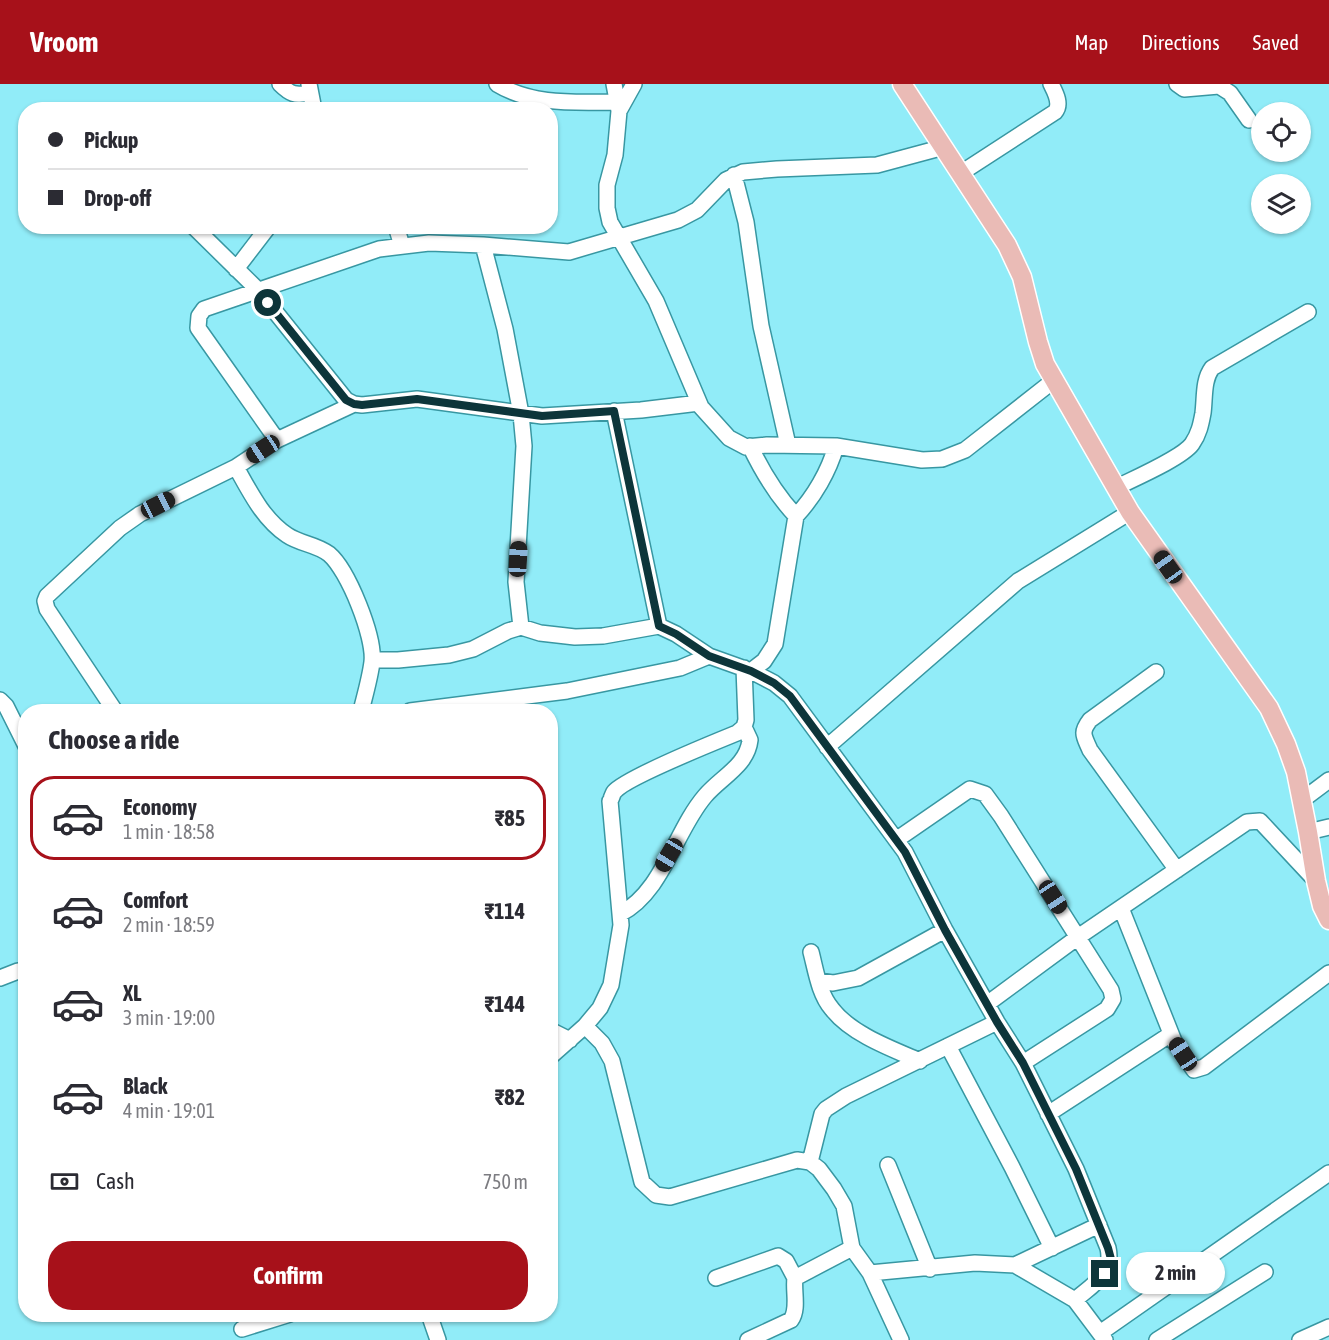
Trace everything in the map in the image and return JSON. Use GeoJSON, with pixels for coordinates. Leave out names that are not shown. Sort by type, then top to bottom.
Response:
{"type":"FeatureCollection","features":[{"type":"Feature","properties":{"kind":"main road"},"geometry":{"type":"LineString","coordinates":[[902,84],[1002,236],[1022,277],[1038,342],[1053,381],[1115,488],[1269,708],[1296,772],[1316,881],[1322,906],[1329,920]]}},
{"type":"Feature","properties":{"kind":"street"},"geometry":{"type":"LineString","coordinates":[[280,84],[291,94],[297,96],[309,88]]}},
{"type":"Feature","properties":{"kind":"street"},"geometry":{"type":"LineString","coordinates":[[497,84],[523,97],[618,107]]}},
{"type":"Feature","properties":{"kind":"street"},"geometry":{"type":"LineString","coordinates":[[614,84],[618,107],[615,155],[607,185],[607,208],[610,222],[656,301],[699,403],[729,438],[746,447],[836,446],[922,460],[942,459],[965,450],[1053,381]]}},
{"type":"Feature","properties":{"kind":"street"},"geometry":{"type":"LineString","coordinates":[[618,107],[634,84]]}},
{"type":"Feature","properties":{"kind":"street"},"geometry":{"type":"LineString","coordinates":[[961,173],[1055,112],[1058,104],[1051,84]]}},
{"type":"Feature","properties":{"kind":"street"},"geometry":{"type":"LineString","coordinates":[[1178,84],[1184,89],[1219,86],[1230,93],[1249,120]]}},
{"type":"Feature","properties":{"kind":"street"},"geometry":{"type":"LineString","coordinates":[[277,440],[198,328],[197,322],[204,309],[379,249],[429,243],[568,252],[688,216],[734,175],[755,170],[877,165],[944,147]]}},
{"type":"Feature","properties":{"kind":"street"},"geometry":{"type":"LineString","coordinates":[[734,175],[746,222],[761,326],[788,445]]}},
{"type":"Feature","properties":{"kind":"street"},"geometry":{"type":"LineString","coordinates":[[200,234],[257,290],[346,400],[354,404],[417,399],[542,416],[699,403]]}},
{"type":"Feature","properties":{"kind":"street"},"geometry":{"type":"LineString","coordinates":[[236,269],[263,234]]}},
{"type":"Feature","properties":{"kind":"street"},"geometry":{"type":"LineString","coordinates":[[398,234],[402,246]]}},
{"type":"Feature","properties":{"kind":"street"},"geometry":{"type":"LineString","coordinates":[[483,245],[505,329],[521,414],[524,446],[516,582],[521,627]]}},
{"type":"Feature","properties":{"kind":"street"},"geometry":{"type":"LineString","coordinates":[[1115,488],[1182,453],[1192,445],[1200,429],[1206,376],[1212,368],[1308,312]]}},
{"type":"Feature","properties":{"kind":"street"},"geometry":{"type":"LineString","coordinates":[[110,704],[47,609],[45,601],[47,596],[120,528],[140,514],[236,467],[277,440],[354,404]]}},
{"type":"Feature","properties":{"kind":"street"},"geometry":{"type":"LineString","coordinates":[[614,411],[659,626]]}},
{"type":"Feature","properties":{"kind":"street"},"geometry":{"type":"LineString","coordinates":[[750,446],[763,471],[796,516]]}},
{"type":"Feature","properties":{"kind":"street"},"geometry":{"type":"LineString","coordinates":[[747,669],[764,661],[775,644],[796,516],[804,507],[831,462],[836,446]]}},
{"type":"Feature","properties":{"kind":"street"},"geometry":{"type":"LineString","coordinates":[[236,467],[267,517],[289,537],[316,546],[330,555],[363,610],[373,660],[363,704]]}},
{"type":"Feature","properties":{"kind":"street"},"geometry":{"type":"LineString","coordinates":[[828,747],[1018,581],[1130,512]]}},
{"type":"Feature","properties":{"kind":"street"},"geometry":{"type":"LineString","coordinates":[[373,660],[449,655],[473,649],[521,627],[540,633],[575,637],[603,636],[659,626],[676,634],[709,656],[747,669],[774,683],[790,696],[905,852],[945,930],[1023,1063],[1076,1169],[1111,1259],[1105,1274],[1075,1300]]}},
{"type":"Feature","properties":{"kind":"street"},"geometry":{"type":"LineString","coordinates":[[500,704],[680,668],[709,656]]}},
{"type":"Feature","properties":{"kind":"street"},"geometry":{"type":"LineString","coordinates":[[558,1051],[585,1026],[600,1008],[611,985],[621,925],[610,809],[610,801],[614,792],[639,776],[737,733],[744,727],[747,669]]}},
{"type":"Feature","properties":{"kind":"street"},"geometry":{"type":"LineString","coordinates":[[1156,672],[1090,720],[1084,728],[1084,736],[1090,750],[1177,870]]}},
{"type":"Feature","properties":{"kind":"street"},"geometry":{"type":"LineString","coordinates":[[0,700],[6,706],[18,730]]}},
{"type":"Feature","properties":{"kind":"street"},"geometry":{"type":"LineString","coordinates":[[620,914],[638,903],[704,797],[735,769],[746,755],[750,740],[744,727]]}},
{"type":"Feature","properties":{"kind":"street"},"geometry":{"type":"LineString","coordinates":[[1301,801],[1329,780]]}},
{"type":"Feature","properties":{"kind":"street"},"geometry":{"type":"LineString","coordinates":[[896,840],[970,789],[985,794],[1111,990],[1113,999],[1107,1009],[1023,1063]]}},
{"type":"Feature","properties":{"kind":"street"},"geometry":{"type":"LineString","coordinates":[[987,1004],[1078,937],[1247,822],[1260,821],[1316,881]]}},
{"type":"Feature","properties":{"kind":"street"},"geometry":{"type":"LineString","coordinates":[[1308,832],[1329,827]]}},
{"type":"Feature","properties":{"kind":"street"},"geometry":{"type":"LineString","coordinates":[[1121,908],[1171,1034],[1194,1070],[1198,1070],[1329,973]]}},
{"type":"Feature","properties":{"kind":"street"},"geometry":{"type":"LineString","coordinates":[[819,981],[833,983],[858,978],[945,930]]}},
{"type":"Feature","properties":{"kind":"street"},"geometry":{"type":"LineString","coordinates":[[811,952],[819,981],[832,1010],[847,1023],[886,1047],[920,1060]]}},
{"type":"Feature","properties":{"kind":"street"},"geometry":{"type":"LineString","coordinates":[[0,978],[18,971]]}},
{"type":"Feature","properties":{"kind":"street"},"geometry":{"type":"LineString","coordinates":[[810,1161],[822,1114],[826,1109],[846,1096],[997,1022]]}},
{"type":"Feature","properties":{"kind":"street"},"geometry":{"type":"LineString","coordinates":[[585,1026],[602,1043],[612,1061],[642,1182],[656,1195],[670,1197],[796,1160],[810,1161],[819,1169],[844,1206],[852,1248],[870,1273],[901,1340]]}},
{"type":"Feature","properties":{"kind":"street"},"geometry":{"type":"LineString","coordinates":[[558,1034],[570,1040]]}},
{"type":"Feature","properties":{"kind":"street"},"geometry":{"type":"LineString","coordinates":[[1048,1114],[1171,1034]]}},
{"type":"Feature","properties":{"kind":"street"},"geometry":{"type":"LineString","coordinates":[[948,1046],[1052,1248]]}},
{"type":"Feature","properties":{"kind":"street"},"geometry":{"type":"LineString","coordinates":[[888,1165],[930,1269]]}},
{"type":"Feature","properties":{"kind":"street"},"geometry":{"type":"LineString","coordinates":[[870,1273],[975,1263],[1015,1265],[1075,1300],[1102,1337],[1329,1173]]}},
{"type":"Feature","properties":{"kind":"street"},"geometry":{"type":"LineString","coordinates":[[1015,1265],[1099,1225]]}},
{"type":"Feature","properties":{"kind":"street"},"geometry":{"type":"LineString","coordinates":[[795,1278],[852,1248]]}},
{"type":"Feature","properties":{"kind":"street"},"geometry":{"type":"LineString","coordinates":[[716,1278],[778,1256],[786,1261],[795,1278],[795,1314],[791,1320],[748,1340]]}},
{"type":"Feature","properties":{"kind":"street"},"geometry":{"type":"LineString","coordinates":[[1157,1340],[1265,1272]]}},
{"type":"Feature","properties":{"kind":"street"},"geometry":{"type":"LineString","coordinates":[[242,1329],[264,1322]]}},
{"type":"Feature","properties":{"kind":"street"},"geometry":{"type":"LineString","coordinates":[[432,1322],[438,1340]]}},
{"type":"Feature","properties":{"kind":"street"},"geometry":{"type":"LineString","coordinates":[[1300,1340],[1329,1327]]}},
{"type":"Feature","properties":{"kind":"route"},"geometry":{"type":"LineString","coordinates":[[268,303],[350,403],[362,405],[417,399],[542,416],[614,411],[659,626],[676,634],[709,656],[751,671],[774,683],[790,696],[905,852],[945,930],[1023,1063],[1076,1169],[1108,1248],[1111,1259],[1105,1274]]}}]}
